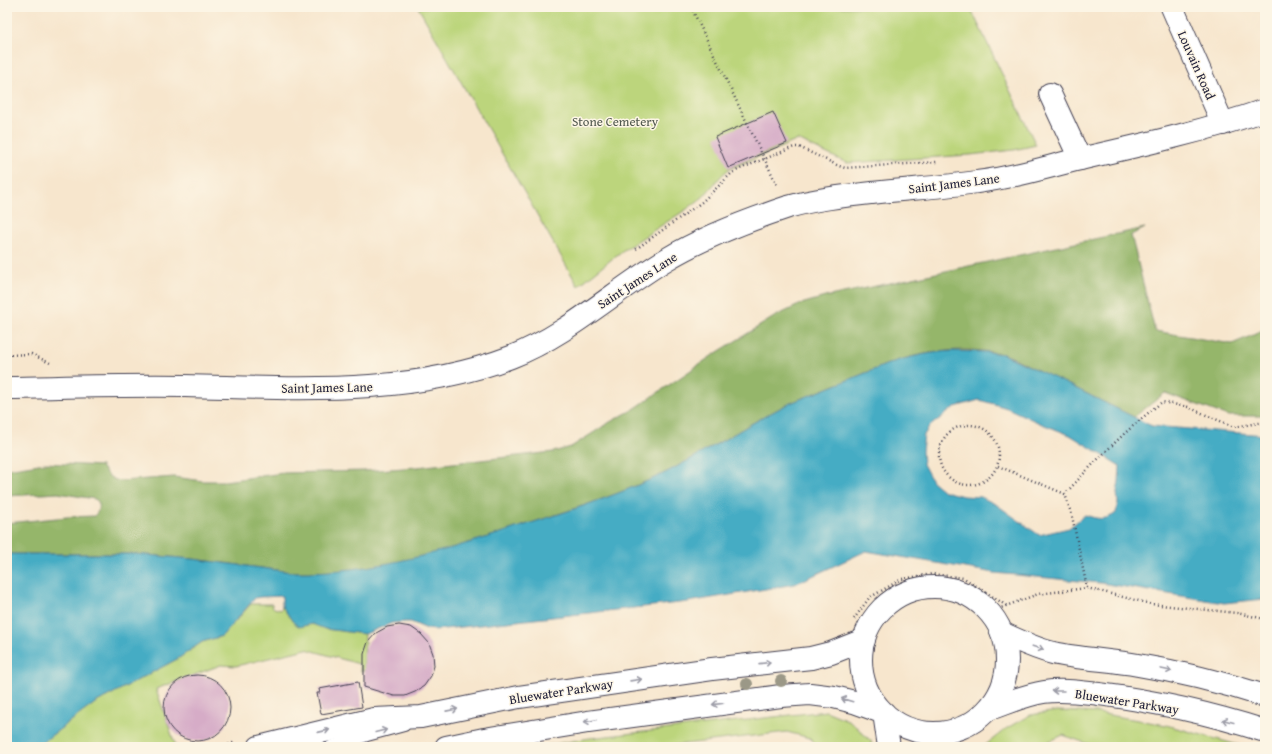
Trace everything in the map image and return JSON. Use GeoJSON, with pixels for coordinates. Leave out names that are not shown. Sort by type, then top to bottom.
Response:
{"type":"FeatureCollection","features":[{"type":"Feature","properties":{"kind":"street","name":"Louvain Road"},"geometry":{"type":"LineString","coordinates":[[1172,7],[1223,124]]}},
{"type":"Feature","properties":{"kind":"street"},"geometry":{"type":"LineString","coordinates":[[1050,94],[1080,159]]}},
{"type":"Feature","properties":{"kind":"street","name":"Saint James Lane"},"geometry":{"type":"LineString","coordinates":[[7,388],[181,386],[343,388],[408,382],[464,371],[514,356],[547,339],[575,322],[666,260],[693,244],[788,207],[847,196],[978,182],[1172,138],[1223,124],[1265,110]]}},
{"type":"Feature","properties":{"kind":"street"},"geometry":{"type":"LineString","coordinates":[[446,747],[595,720],[781,696],[810,694],[824,695],[846,700],[884,714],[897,723],[912,730],[928,734],[939,740],[971,723],[989,709],[1000,692],[1006,673],[1007,653],[1002,633],[990,612],[975,599],[958,591],[938,587],[919,588],[900,595],[884,606],[872,622],[864,640],[861,660],[863,680],[871,698],[884,714],[889,747]]}},
{"type":"Feature","properties":{"kind":"street"},"geometry":{"type":"LineString","coordinates":[[1002,633],[1036,648],[1053,653],[1165,670],[1203,678],[1265,696]]}},
{"type":"Feature","properties":{"kind":"street","name":"Bluewater Parkway"},"geometry":{"type":"LineString","coordinates":[[259,747],[374,719],[421,717],[519,697],[712,669],[811,658],[831,653],[864,640]]}},
{"type":"Feature","properties":{"kind":"street","name":"Bluewater Parkway"},"geometry":{"type":"LineString","coordinates":[[989,709],[1039,693],[1068,691],[1119,697],[1202,714],[1265,731]]}},
{"type":"Feature","properties":{"kind":"lane"},"geometry":{"type":"LineString","coordinates":[[331,747],[367,735],[411,724],[421,717]]}},
{"type":"Feature","properties":{"kind":"path"},"geometry":{"type":"LineString","coordinates":[[691,7],[788,207]]}},
{"type":"Feature","properties":{"kind":"path"},"geometry":{"type":"LineString","coordinates":[[1065,494],[1094,463],[1149,412],[1162,402],[1188,407],[1234,427],[1265,422]]}},
{"type":"Feature","properties":{"kind":"path"},"geometry":{"type":"LineString","coordinates":[[967,425],[977,426],[986,430],[993,437],[998,446],[998,466],[993,474],[985,481],[976,485],[967,486],[957,483],[949,478],[943,470],[940,461],[942,442],[957,428],[967,425]]}},
{"type":"Feature","properties":{"kind":"path"},"geometry":{"type":"LineString","coordinates":[[998,466],[1065,494],[1072,516],[1087,588]]}},
{"type":"Feature","properties":{"kind":"path"},"geometry":{"type":"LineString","coordinates":[[990,612],[1038,594],[1087,588],[1151,604],[1237,613],[1265,619]]}},
{"type":"Feature","properties":{"kind":"green space","name":"Stone Cemetery"},"geometry":{"type":"Polygon","coordinates":[[[418,7],[970,7],[1036,145],[1014,150],[970,155],[847,163],[798,140],[729,169],[703,197],[622,251],[578,286],[418,7]]]}},
{"type":"Feature","properties":{"kind":"green space"},"geometry":{"type":"Polygon","coordinates":[[[1145,228],[1131,235],[1155,331],[1232,344],[1265,330],[1265,416],[1228,416],[1165,393],[1134,417],[1010,356],[975,350],[947,351],[920,355],[893,362],[791,403],[667,472],[621,492],[479,540],[387,564],[324,572],[292,572],[193,559],[135,554],[7,554],[7,523],[94,516],[99,505],[95,499],[58,493],[7,496],[7,469],[45,463],[101,466],[109,476],[121,481],[174,477],[203,481],[225,481],[283,473],[364,471],[417,467],[553,452],[571,447],[610,422],[634,409],[713,355],[774,317],[801,304],[825,297],[1145,228]]]}},
{"type":"Feature","properties":{"kind":"green space"},"geometry":{"type":"Polygon","coordinates":[[[251,604],[272,604],[274,608],[281,610],[282,606],[293,622],[307,625],[315,624],[325,629],[365,634],[364,666],[367,671],[361,671],[359,664],[306,649],[236,666],[221,665],[156,689],[176,747],[36,747],[95,703],[179,658],[202,642],[222,636],[251,604]]]}},
{"type":"Feature","properties":{"kind":"green space"},"geometry":{"type":"Polygon","coordinates":[[[826,711],[850,721],[871,741],[872,747],[819,747],[810,738],[787,732],[660,747],[537,747],[590,738],[826,711]]]}},
{"type":"Feature","properties":{"kind":"green space"},"geometry":{"type":"Polygon","coordinates":[[[1058,711],[1098,713],[1166,725],[1245,747],[1097,747],[1063,735],[1037,747],[983,747],[1007,728],[1030,715],[1058,711]]]}},
{"type":"Feature","properties":{"kind":"water"},"geometry":{"type":"Polygon","coordinates":[[[945,352],[987,352],[1003,354],[1152,426],[1265,435],[1265,599],[1224,603],[1101,583],[995,573],[866,551],[795,584],[688,602],[435,630],[427,629],[411,622],[392,623],[365,634],[325,629],[312,624],[299,627],[293,622],[282,606],[282,596],[260,597],[255,598],[222,636],[202,642],[179,658],[95,703],[36,747],[7,747],[7,554],[135,554],[193,559],[292,572],[354,569],[415,558],[505,532],[618,493],[667,472],[791,403],[893,362],[923,355],[945,352]],[[979,400],[955,407],[930,426],[924,435],[922,451],[923,464],[932,481],[944,491],[963,496],[981,497],[997,505],[1039,535],[1069,528],[1085,515],[1094,518],[1105,518],[1116,513],[1120,466],[1070,435],[1007,408],[979,400]]]}},
{"type":"Feature","properties":{"kind":"building"},"geometry":{"type":"Polygon","coordinates":[[[773,112],[787,143],[728,168],[715,137],[773,112]]]}},
{"type":"Feature","properties":{"kind":"building"},"geometry":{"type":"Polygon","coordinates":[[[399,625],[411,627],[421,634],[429,643],[433,654],[434,666],[431,676],[424,686],[405,696],[394,696],[364,687],[364,654],[368,642],[376,633],[387,627],[399,625]]]}},
{"type":"Feature","properties":{"kind":"building"},"geometry":{"type":"Polygon","coordinates":[[[191,675],[203,675],[215,680],[225,690],[230,702],[228,721],[215,736],[203,741],[191,741],[179,736],[169,726],[164,714],[164,702],[169,690],[179,680],[191,675]]]}},
{"type":"Feature","properties":{"kind":"building"},"geometry":{"type":"Polygon","coordinates":[[[358,682],[362,707],[321,714],[317,693],[320,693],[319,689],[358,682]]]}}]}
